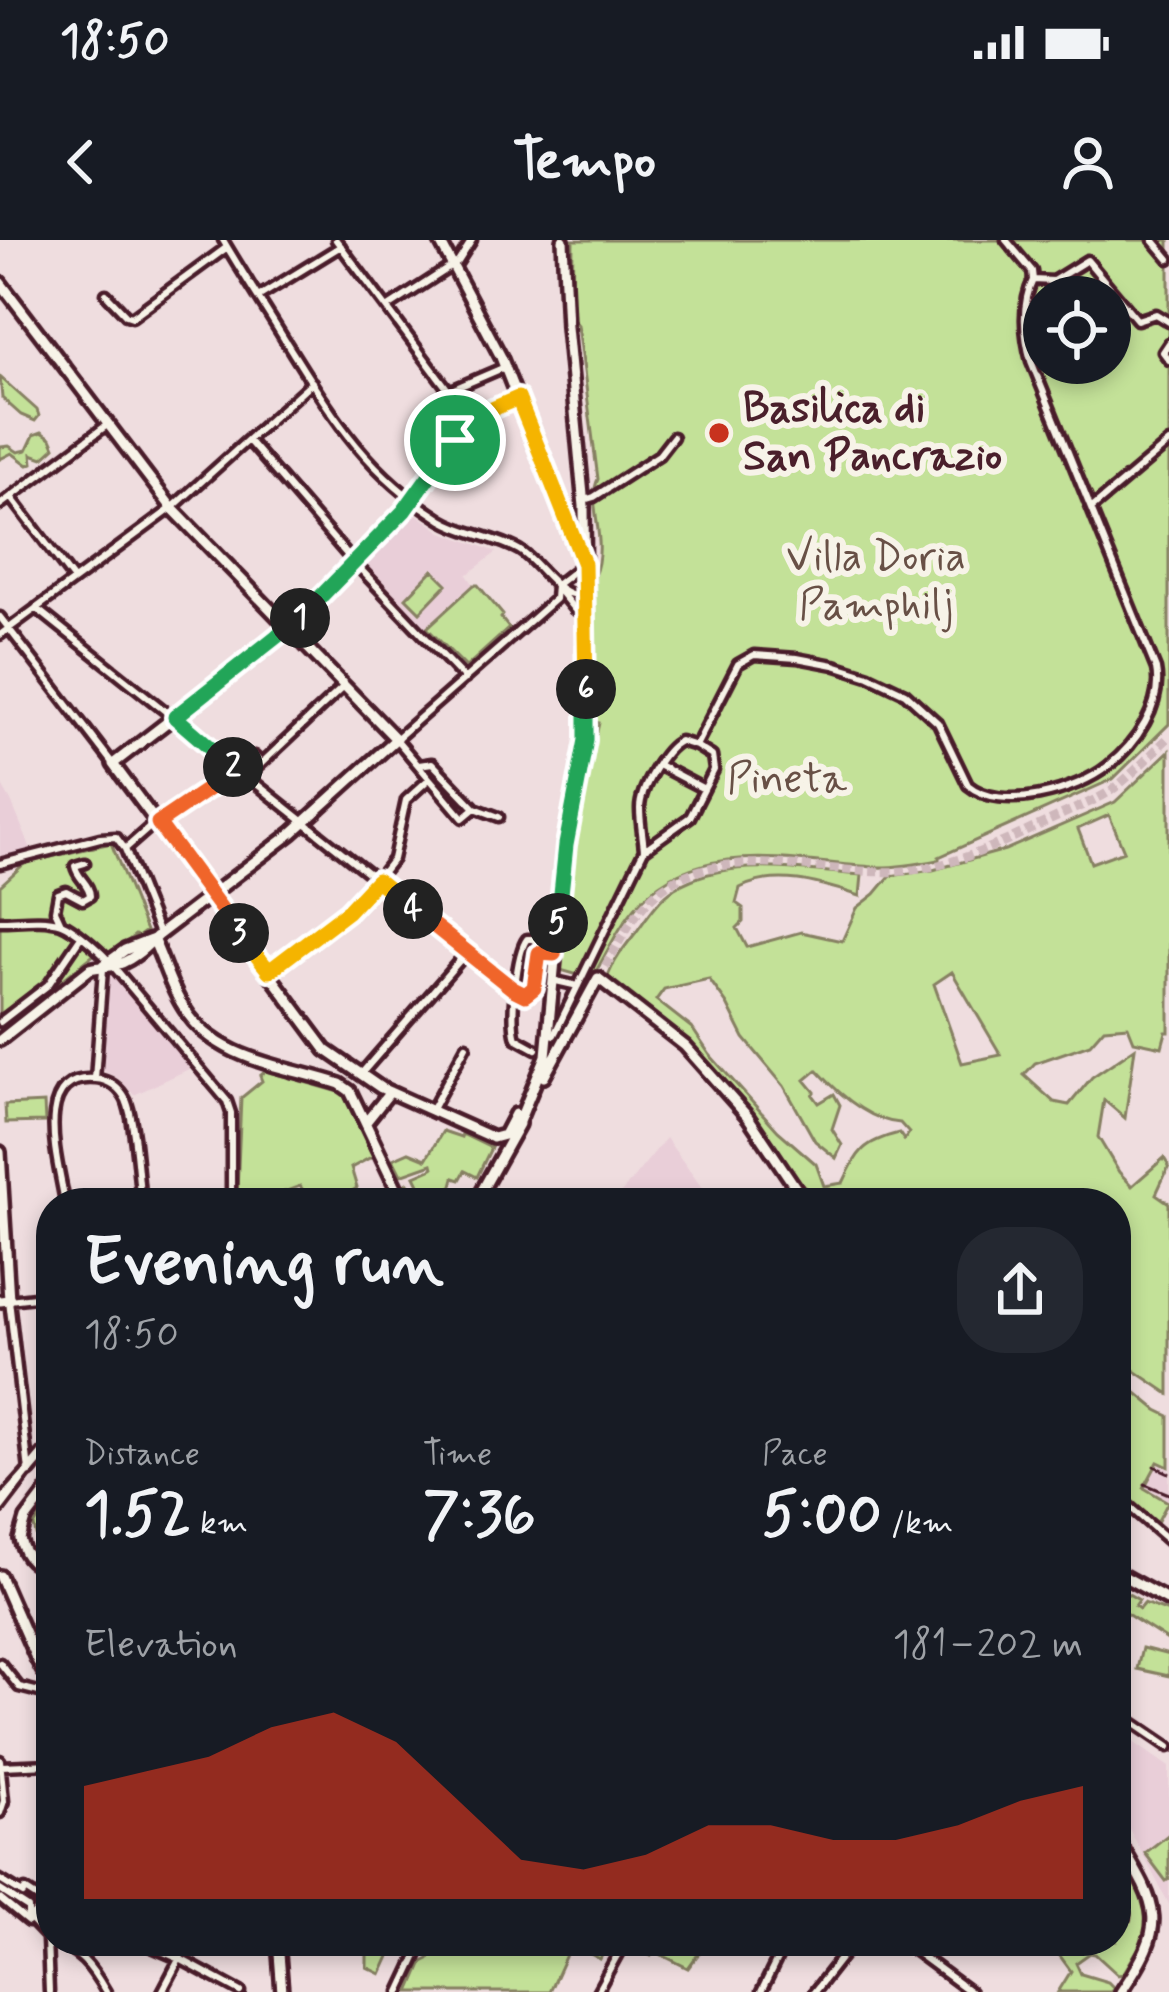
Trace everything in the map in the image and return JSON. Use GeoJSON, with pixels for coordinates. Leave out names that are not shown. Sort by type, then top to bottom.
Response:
{"type":"FeatureCollection","features":[{"type":"Feature","properties":{"kind":"street"},"geometry":{"type":"LineString","coordinates":[[439,240],[505,367],[584,564]]}},
{"type":"Feature","properties":{"kind":"street"},"geometry":{"type":"LineString","coordinates":[[387,308],[463,258],[472,240]]}},
{"type":"Feature","properties":{"kind":"street"},"geometry":{"type":"LineString","coordinates":[[541,1051],[556,1032],[554,954],[586,740],[584,500],[566,327],[563,240]]}},
{"type":"Feature","properties":{"kind":"street"},"geometry":{"type":"LineString","coordinates":[[1006,240],[1033,276]]}},
{"type":"Feature","properties":{"kind":"street"},"geometry":{"type":"LineString","coordinates":[[1153,240],[1169,260]]}},
{"type":"Feature","properties":{"kind":"street"},"geometry":{"type":"LineString","coordinates":[[113,764],[289,628],[414,499],[459,434],[462,422],[448,391],[339,243],[258,297]]}},
{"type":"Feature","properties":{"kind":"street"},"geometry":{"type":"LineString","coordinates":[[106,294],[132,317],[225,244],[356,448],[450,524],[520,550],[574,609],[586,615]]}},
{"type":"Feature","properties":{"kind":"street"},"geometry":{"type":"LineString","coordinates":[[1061,276],[1087,260],[1100,276]]}},
{"type":"Feature","properties":{"kind":"street"},"geometry":{"type":"LineString","coordinates":[[0,282],[172,508],[396,740],[463,818],[475,808]]}},
{"type":"Feature","properties":{"kind":"street"},"geometry":{"type":"LineString","coordinates":[[1131,313],[1137,320],[1156,314],[1169,322]]}},
{"type":"Feature","properties":{"kind":"street"},"geometry":{"type":"LineString","coordinates":[[1169,343],[1163,352],[1169,360]]}},
{"type":"Feature","properties":{"kind":"street"},"geometry":{"type":"LineString","coordinates":[[448,391],[505,367]]}},
{"type":"Feature","properties":{"kind":"street"},"geometry":{"type":"LineString","coordinates":[[0,634],[172,508],[312,382]]}},
{"type":"Feature","properties":{"kind":"street"},"geometry":{"type":"LineString","coordinates":[[696,746],[736,666],[749,657],[776,655],[834,665],[897,688],[938,723],[968,785],[990,797],[1007,799],[1052,791],[1106,769],[1142,728],[1159,682],[1041,384]]}},
{"type":"Feature","properties":{"kind":"street"},"geometry":{"type":"LineString","coordinates":[[462,422],[518,398]]}},
{"type":"Feature","properties":{"kind":"street"},"geometry":{"type":"LineString","coordinates":[[0,505],[107,425]]}},
{"type":"Feature","properties":{"kind":"street"},"geometry":{"type":"LineString","coordinates":[[584,500],[659,455],[673,437]]}},
{"type":"Feature","properties":{"kind":"street"},"geometry":{"type":"LineString","coordinates":[[248,440],[465,679]]}},
{"type":"Feature","properties":{"kind":"street"},"geometry":{"type":"LineString","coordinates":[[1092,508],[1169,443]]}},
{"type":"Feature","properties":{"kind":"street"},"geometry":{"type":"LineString","coordinates":[[555,489],[581,476]]}},
{"type":"Feature","properties":{"kind":"street"},"geometry":{"type":"LineString","coordinates":[[11,497],[74,580]]}},
{"type":"Feature","properties":{"kind":"street"},"geometry":{"type":"LineString","coordinates":[[556,585],[584,564]]}},
{"type":"Feature","properties":{"kind":"street"},"geometry":{"type":"LineString","coordinates":[[556,585],[573,596],[584,595]]}},
{"type":"Feature","properties":{"kind":"street"},"geometry":{"type":"LineString","coordinates":[[0,1040],[85,973],[140,952],[305,821],[556,598],[556,585]]}},
{"type":"Feature","properties":{"kind":"street"},"geometry":{"type":"LineString","coordinates":[[36,608],[236,770],[516,991],[526,995],[533,991],[539,953],[536,940],[524,941],[516,991],[513,1035],[541,1051],[544,1063],[516,1130]]}},
{"type":"Feature","properties":{"kind":"street"},"geometry":{"type":"LineString","coordinates":[[0,617],[269,971],[318,1062],[347,1088],[367,1121],[397,1188]]}},
{"type":"Feature","properties":{"kind":"street"},"geometry":{"type":"LineString","coordinates":[[247,777],[344,686]]}},
{"type":"Feature","properties":{"kind":"street"},"geometry":{"type":"LineString","coordinates":[[483,1188],[516,1130],[556,1032],[644,850],[641,801],[658,765],[675,742],[696,746],[715,763],[704,789],[686,822],[644,850]]}},
{"type":"Feature","properties":{"kind":"street"},"geometry":{"type":"LineString","coordinates":[[125,849],[254,756],[261,764]]}},
{"type":"Feature","properties":{"kind":"street"},"geometry":{"type":"LineString","coordinates":[[419,765],[432,763],[475,808],[499,817]]}},
{"type":"Feature","properties":{"kind":"street"},"geometry":{"type":"LineString","coordinates":[[658,765],[704,789]]}},
{"type":"Feature","properties":{"kind":"street"},"geometry":{"type":"LineString","coordinates":[[269,971],[348,911],[377,880],[394,855],[404,806],[428,780]]}},
{"type":"Feature","properties":{"kind":"street"},"geometry":{"type":"LineString","coordinates":[[0,864],[110,836],[118,838],[181,1004],[205,1035],[226,1049],[318,1062],[361,1074],[390,1093],[493,1138],[506,1133],[541,1051],[598,978],[685,1046],[748,1117],[796,1188]]}},
{"type":"Feature","properties":{"kind":"street"},"geometry":{"type":"LineString","coordinates":[[85,862],[75,866],[90,896],[83,900],[66,891],[58,894],[54,904],[61,923],[91,941],[227,1101],[230,1188]]}},
{"type":"Feature","properties":{"kind":"street"},"geometry":{"type":"LineString","coordinates":[[0,921],[61,923]]}},
{"type":"Feature","properties":{"kind":"street"},"geometry":{"type":"LineString","coordinates":[[0,1022],[49,985],[80,938]]}},
{"type":"Feature","properties":{"kind":"street"},"geometry":{"type":"LineString","coordinates":[[361,1074],[467,952]]}},
{"type":"Feature","properties":{"kind":"street"},"geometry":{"type":"LineString","coordinates":[[539,953],[554,954]]}},
{"type":"Feature","properties":{"kind":"street"},"geometry":{"type":"LineString","coordinates":[[94,1078],[108,964]]}},
{"type":"Feature","properties":{"kind":"street"},"geometry":{"type":"LineString","coordinates":[[556,981],[578,986]]}},
{"type":"Feature","properties":{"kind":"street"},"geometry":{"type":"LineString","coordinates":[[431,1112],[466,1046]]}},
{"type":"Feature","properties":{"kind":"street"},"geometry":{"type":"LineString","coordinates":[[63,1188],[53,1127],[55,1104],[70,1085],[94,1078],[113,1085],[127,1102],[139,1188]]}},
{"type":"Feature","properties":{"kind":"street"},"geometry":{"type":"LineString","coordinates":[[367,1121],[390,1093]]}},
{"type":"Feature","properties":{"kind":"street"},"geometry":{"type":"LineString","coordinates":[[483,1188],[499,1148],[493,1138]]}},
{"type":"Feature","properties":{"kind":"street"},"geometry":{"type":"LineString","coordinates":[[0,1152],[5,1300],[29,1471]]}},
{"type":"Feature","properties":{"kind":"street"},"geometry":{"type":"LineString","coordinates":[[5,1300],[36,1297]]}},
{"type":"Feature","properties":{"kind":"street"},"geometry":{"type":"LineString","coordinates":[[0,1505],[36,1463]]}},
{"type":"Feature","properties":{"kind":"street"},"geometry":{"type":"LineString","coordinates":[[36,1506],[20,1539],[36,1563]]}},
{"type":"Feature","properties":{"kind":"street"},"geometry":{"type":"LineString","coordinates":[[1131,1509],[1169,1541]]}},
{"type":"Feature","properties":{"kind":"street"},"geometry":{"type":"LineString","coordinates":[[0,1576],[36,1656]]}},
{"type":"Feature","properties":{"kind":"street"},"geometry":{"type":"LineString","coordinates":[[1131,1580],[1169,1601]]}},
{"type":"Feature","properties":{"kind":"street"},"geometry":{"type":"LineString","coordinates":[[0,1663],[20,1687],[36,1691]]}},
{"type":"Feature","properties":{"kind":"street"},"geometry":{"type":"LineString","coordinates":[[1131,1722],[1169,1747]]}},
{"type":"Feature","properties":{"kind":"street"},"geometry":{"type":"LineString","coordinates":[[0,1813],[0,1763],[36,1764]]}},
{"type":"Feature","properties":{"kind":"street"},"geometry":{"type":"LineString","coordinates":[[1121,1992],[1152,1954],[1161,1923],[1131,1862]]}},
{"type":"Feature","properties":{"kind":"street"},"geometry":{"type":"LineString","coordinates":[[0,1880],[36,1897]]}},
{"type":"Feature","properties":{"kind":"street"},"geometry":{"type":"LineString","coordinates":[[0,1895],[28,1907],[36,1903]]}},
{"type":"Feature","properties":{"kind":"street"},"geometry":{"type":"LineString","coordinates":[[0,1895],[28,1922],[36,1914]]}},
{"type":"Feature","properties":{"kind":"street"},"geometry":{"type":"LineString","coordinates":[[28,1907],[36,1926]]}},
{"type":"Feature","properties":{"kind":"street"},"geometry":{"type":"LineString","coordinates":[[49,1992],[50,1956]]}},
{"type":"Feature","properties":{"kind":"street"},"geometry":{"type":"LineString","coordinates":[[80,1956],[106,1992]]}},
{"type":"Feature","properties":{"kind":"street"},"geometry":{"type":"LineString","coordinates":[[174,1956],[241,1992]]}},
{"type":"Feature","properties":{"kind":"street"},"geometry":{"type":"LineString","coordinates":[[162,1992],[181,1956]]}},
{"type":"Feature","properties":{"kind":"street"},"geometry":{"type":"LineString","coordinates":[[279,1956],[282,1992]]}},
{"type":"Feature","properties":{"kind":"street"},"geometry":{"type":"LineString","coordinates":[[400,1992],[417,1956]]}},
{"type":"Feature","properties":{"kind":"street"},"geometry":{"type":"LineString","coordinates":[[598,1992],[617,1956]]}},
{"type":"Feature","properties":{"kind":"street"},"geometry":{"type":"LineString","coordinates":[[761,1992],[779,1956]]}},
{"type":"Feature","properties":{"kind":"street"},"geometry":{"type":"LineString","coordinates":[[814,1992],[842,1956]]}},
{"type":"Feature","properties":{"kind":"street"},"geometry":{"type":"LineString","coordinates":[[921,1956],[970,1992]]}},
{"type":"Feature","properties":{"kind":"shaded area"},"geometry":{"type":"Polygon","coordinates":[[[415,513],[442,532],[497,552],[467,575],[474,585],[427,628],[366,564],[415,513]]]}},
{"type":"Feature","properties":{"kind":"shaded area"},"geometry":{"type":"Polygon","coordinates":[[[0,782],[33,854],[0,864],[0,782]]]}},
{"type":"Feature","properties":{"kind":"shaded area"},"geometry":{"type":"Polygon","coordinates":[[[115,975],[193,1067],[134,1095],[102,1070],[108,977],[115,975]]]}},
{"type":"Feature","properties":{"kind":"shaded area"},"geometry":{"type":"Polygon","coordinates":[[[666,1138],[702,1188],[625,1188],[666,1138]]]}},
{"type":"Feature","properties":{"kind":"shaded area"},"geometry":{"type":"Polygon","coordinates":[[[1158,1462],[1169,1467],[1169,1503],[1143,1489],[1158,1462]]]}},
{"type":"Feature","properties":{"kind":"shaded area"},"geometry":{"type":"Polygon","coordinates":[[[1131,1740],[1169,1767],[1169,1904],[1131,1832],[1131,1740]]]}},
{"type":"Feature","properties":{"kind":"green space","name":"Villa Doria Pamphilj"},"geometry":{"type":"Polygon","coordinates":[[[573,240],[1169,240],[1169,724],[1113,779],[939,860],[882,867],[752,858],[693,868],[666,880],[642,900],[620,928],[592,979],[557,969],[573,845],[599,723],[590,721],[598,479],[578,325],[572,318],[573,240]]]}},
{"type":"Feature","properties":{"kind":"green space"},"geometry":{"type":"Polygon","coordinates":[[[0,377],[37,410],[35,421],[2,398],[0,377]]]}},
{"type":"Feature","properties":{"kind":"green space"},"geometry":{"type":"Polygon","coordinates":[[[42,432],[55,447],[43,458],[32,454],[33,463],[28,465],[12,453],[0,459],[0,447],[27,450],[34,435],[42,432]]]}},
{"type":"Feature","properties":{"kind":"green space"},"geometry":{"type":"Polygon","coordinates":[[[433,570],[447,584],[420,612],[406,598],[433,570]]]}},
{"type":"Feature","properties":{"kind":"green space"},"geometry":{"type":"Polygon","coordinates":[[[474,585],[509,628],[466,667],[427,628],[474,585]]]}},
{"type":"Feature","properties":{"kind":"green space"},"geometry":{"type":"Polygon","coordinates":[[[1169,751],[1169,1032],[1162,1047],[1134,1041],[1128,1026],[1104,1028],[1090,1044],[1035,1063],[1024,1075],[1054,1102],[1069,1105],[1092,1077],[1135,1048],[1125,1118],[1104,1100],[1098,1137],[1132,1186],[1164,1158],[1169,1166],[1156,1194],[1169,1203],[1169,1394],[1131,1368],[1131,1188],[797,1188],[689,1047],[607,979],[659,902],[696,878],[742,868],[862,875],[860,896],[785,879],[740,888],[736,903],[743,908],[743,922],[737,928],[747,947],[801,932],[842,941],[857,908],[890,876],[933,870],[1005,850],[1115,802],[1169,751]],[[1109,815],[1078,829],[1091,863],[1124,851],[1109,815]],[[952,972],[934,984],[962,1063],[1001,1055],[952,972]],[[709,979],[664,989],[656,1000],[692,1028],[778,1131],[816,1164],[824,1186],[843,1183],[869,1144],[899,1133],[904,1140],[909,1133],[900,1123],[876,1117],[854,1104],[817,1070],[805,1080],[819,1103],[834,1094],[840,1105],[832,1129],[842,1145],[836,1158],[815,1141],[784,1086],[744,1038],[709,979]]]}},
{"type":"Feature","properties":{"kind":"green space"},"geometry":{"type":"Polygon","coordinates":[[[111,843],[146,931],[114,952],[101,949],[0,1030],[0,886],[25,863],[111,843]]]}},
{"type":"Feature","properties":{"kind":"green space"},"geometry":{"type":"Polygon","coordinates":[[[266,1071],[343,1093],[373,1156],[351,1168],[357,1188],[237,1188],[241,1098],[262,1081],[260,1076],[266,1071]]]}},
{"type":"Feature","properties":{"kind":"green space"},"geometry":{"type":"Polygon","coordinates":[[[44,1103],[45,1122],[6,1123],[5,1105],[44,1103]]]}},
{"type":"Feature","properties":{"kind":"green space"},"geometry":{"type":"Polygon","coordinates":[[[443,1131],[491,1148],[477,1177],[465,1171],[460,1180],[454,1178],[451,1188],[413,1188],[419,1184],[415,1176],[433,1168],[432,1164],[401,1175],[393,1159],[409,1152],[426,1159],[443,1131]]]}},
{"type":"Feature","properties":{"kind":"green space"},"geometry":{"type":"Polygon","coordinates":[[[1131,1388],[1169,1416],[1169,1467],[1158,1462],[1144,1488],[1168,1502],[1154,1528],[1134,1511],[1131,1514],[1131,1388]]]}},
{"type":"Feature","properties":{"kind":"green space"},"geometry":{"type":"Polygon","coordinates":[[[1131,1595],[1139,1600],[1135,1606],[1139,1609],[1144,1603],[1169,1612],[1169,1641],[1131,1617],[1131,1595]]]}},
{"type":"Feature","properties":{"kind":"green space"},"geometry":{"type":"Polygon","coordinates":[[[1142,1648],[1169,1655],[1169,1676],[1137,1669],[1142,1648]]]}},
{"type":"Feature","properties":{"kind":"green space"},"geometry":{"type":"Polygon","coordinates":[[[1169,1834],[1169,1879],[1166,1881],[1145,1853],[1169,1834]]]}},
{"type":"Feature","properties":{"kind":"green space"},"geometry":{"type":"Polygon","coordinates":[[[1131,1877],[1151,1910],[1151,1936],[1118,1975],[1097,1956],[1131,1956],[1131,1877]]]}},
{"type":"Feature","properties":{"kind":"green space"},"geometry":{"type":"Polygon","coordinates":[[[367,1956],[389,1956],[381,1974],[367,1967],[367,1956]]]}},
{"type":"Feature","properties":{"kind":"green space"},"geometry":{"type":"Polygon","coordinates":[[[565,1956],[549,1992],[410,1992],[423,1962],[565,1956]]]}},
{"type":"Feature","properties":{"kind":"green space"},"geometry":{"type":"Polygon","coordinates":[[[664,1956],[697,1956],[688,1968],[664,1956]]]}},
{"type":"Feature","properties":{"kind":"green space"},"geometry":{"type":"Polygon","coordinates":[[[1060,1956],[1086,1956],[1076,1963],[1081,1974],[1108,1982],[1111,1992],[1058,1992],[1071,1971],[1060,1956]]]}},
{"type":"Feature","properties":{"kind":"tunnel"},"geometry":{"type":"LineString","coordinates":[[598,978],[640,910],[674,881],[703,869],[736,864],[873,872],[945,864],[1102,796],[1169,737]]}},
{"type":"Feature","properties":{"kind":"railway"},"geometry":{"type":"LineString","coordinates":[[1154,1466],[1169,1473]]}},
{"type":"Feature","properties":{"kind":"railway"},"geometry":{"type":"LineString","coordinates":[[1145,1484],[1169,1494]]}},
{"type":"Feature","properties":{"kind":"place","name":"Basilica di San Pancrazio"},"geometry":{"type":"Point","coordinates":[719,433]}},
{"type":"Feature","properties":{"kind":"route"},"geometry":{"type":"LineString","coordinates":[[518,398],[584,564],[586,740],[554,954],[539,953],[534,988],[521,994],[377,880],[348,911],[269,971],[158,823],[236,770],[175,717],[297,621],[404,511],[455,440],[462,422],[518,398]]}},
{"type":"Feature","properties":{"kind":"park label","name":"Pineta"},"geometry":{"type":"Point","coordinates":[787,780]}}]}
